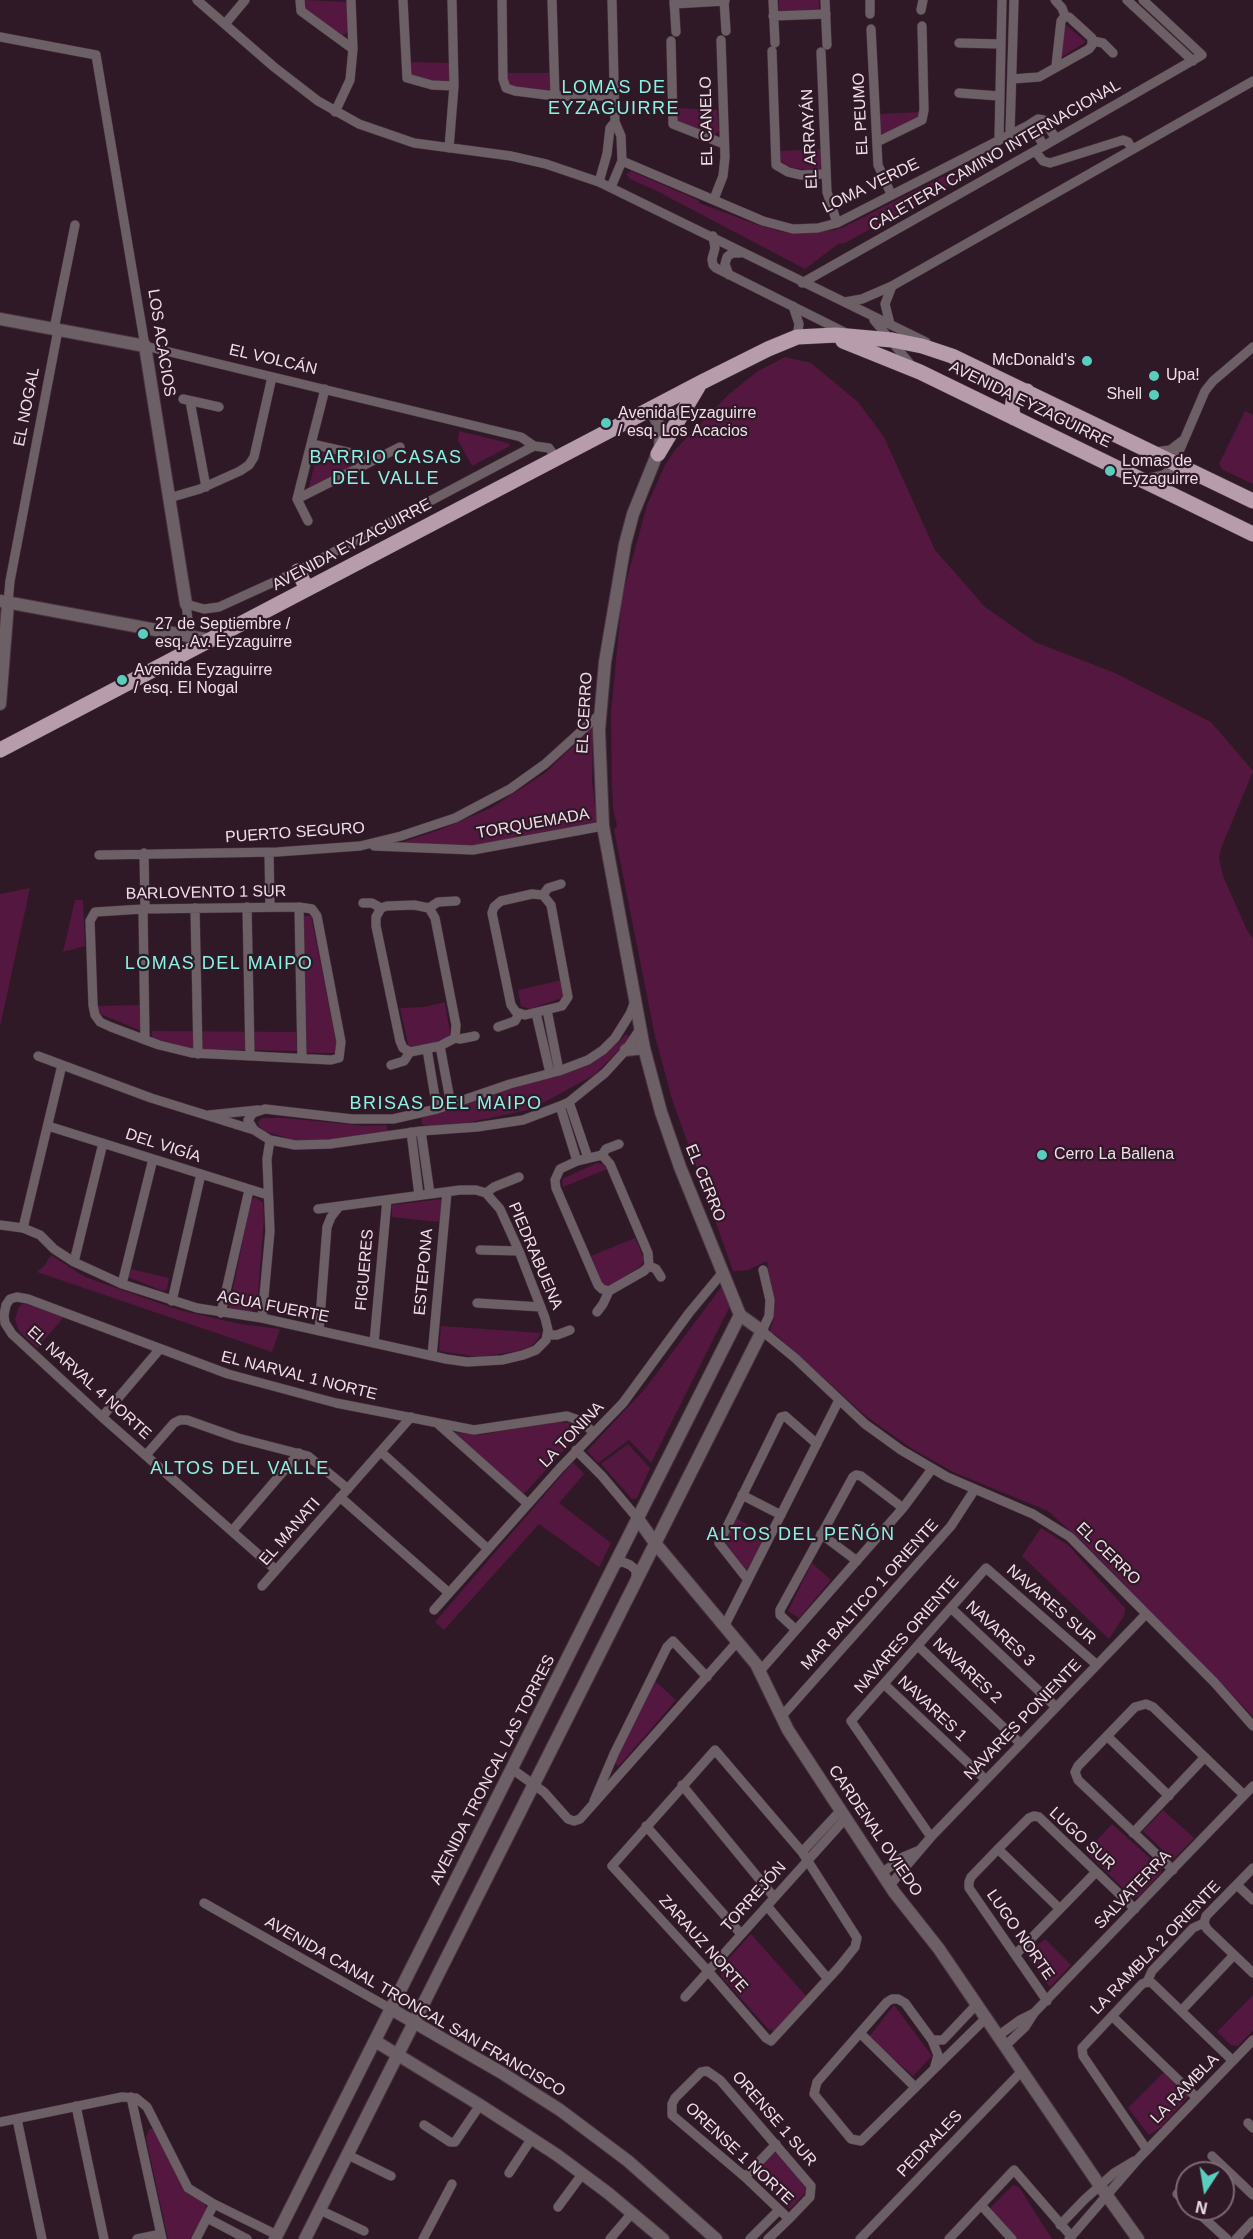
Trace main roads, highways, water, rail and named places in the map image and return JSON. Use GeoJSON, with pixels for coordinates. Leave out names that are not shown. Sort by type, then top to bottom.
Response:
{"type":"FeatureCollection","features":[{"type":"Feature","properties":{"kind":"main road","name":"AVENIDA EYZAGUIRRE"},"geometry":{"type":"LineString","coordinates":[[0,748],[702,382],[793,338],[820,334],[851,336],[891,332],[952,356],[1027,391],[1253,501]]}},
{"type":"Feature","properties":{"kind":"main road","name":"AVENIDA EYZAGUIRRE"},"geometry":{"type":"LineString","coordinates":[[820,334],[854,344],[920,372],[1253,534]]}},
{"type":"Feature","properties":{"kind":"main road"},"geometry":{"type":"LineString","coordinates":[[658,454],[702,382]]}},
{"type":"Feature","properties":{"kind":"main road"},"geometry":{"type":"LineString","coordinates":[[1014,418],[1013,401],[1027,391]]}},
{"type":"Feature","properties":{"kind":"main road"},"geometry":{"type":"LineString","coordinates":[[298,572],[307,589]]}},
{"type":"Feature","properties":{"kind":"place","name":"McDonald's"},"geometry":{"type":"Point","coordinates":[1087,361]}},
{"type":"Feature","properties":{"kind":"place","name":"Upa!"},"geometry":{"type":"Point","coordinates":[1154,376]}},
{"type":"Feature","properties":{"kind":"place","name":"Shell"},"geometry":{"type":"Point","coordinates":[1154,395]}},
{"type":"Feature","properties":{"kind":"place","name":"Avenida Eyzaguirre / esq. Los Acacios"},"geometry":{"type":"Point","coordinates":[606,423]}},
{"type":"Feature","properties":{"kind":"place","name":"Lomas de Eyzaguirre"},"geometry":{"type":"Point","coordinates":[1110,471]}},
{"type":"Feature","properties":{"kind":"place","name":"27 de Septiembre / esq. Av. Eyzaguirre"},"geometry":{"type":"Point","coordinates":[143,634]}},
{"type":"Feature","properties":{"kind":"place","name":"Avenida Eyzaguirre / esq. El Nogal"},"geometry":{"type":"Point","coordinates":[122,680]}},
{"type":"Feature","properties":{"kind":"place","name":"Cerro La Ballena"},"geometry":{"type":"Point","coordinates":[1042,1155]}},
{"type":"Feature","properties":{"kind":"district","name":"LOMAS DE EYZAGUIRRE"},"geometry":{"type":"Point","coordinates":[614,98]}},
{"type":"Feature","properties":{"kind":"district","name":"BARRIO CASAS DEL VALLE"},"geometry":{"type":"Point","coordinates":[386,468]}},
{"type":"Feature","properties":{"kind":"district","name":"LOMAS DEL MAIPO"},"geometry":{"type":"Point","coordinates":[219,964]}},
{"type":"Feature","properties":{"kind":"district","name":"BRISAS DEL MAIPO"},"geometry":{"type":"Point","coordinates":[446,1104]}},
{"type":"Feature","properties":{"kind":"district","name":"ALTOS DEL VALLE"},"geometry":{"type":"Point","coordinates":[240,1469]}},
{"type":"Feature","properties":{"kind":"district","name":"ALTOS DEL PEÑÓN"},"geometry":{"type":"Point","coordinates":[801,1535]}}]}
